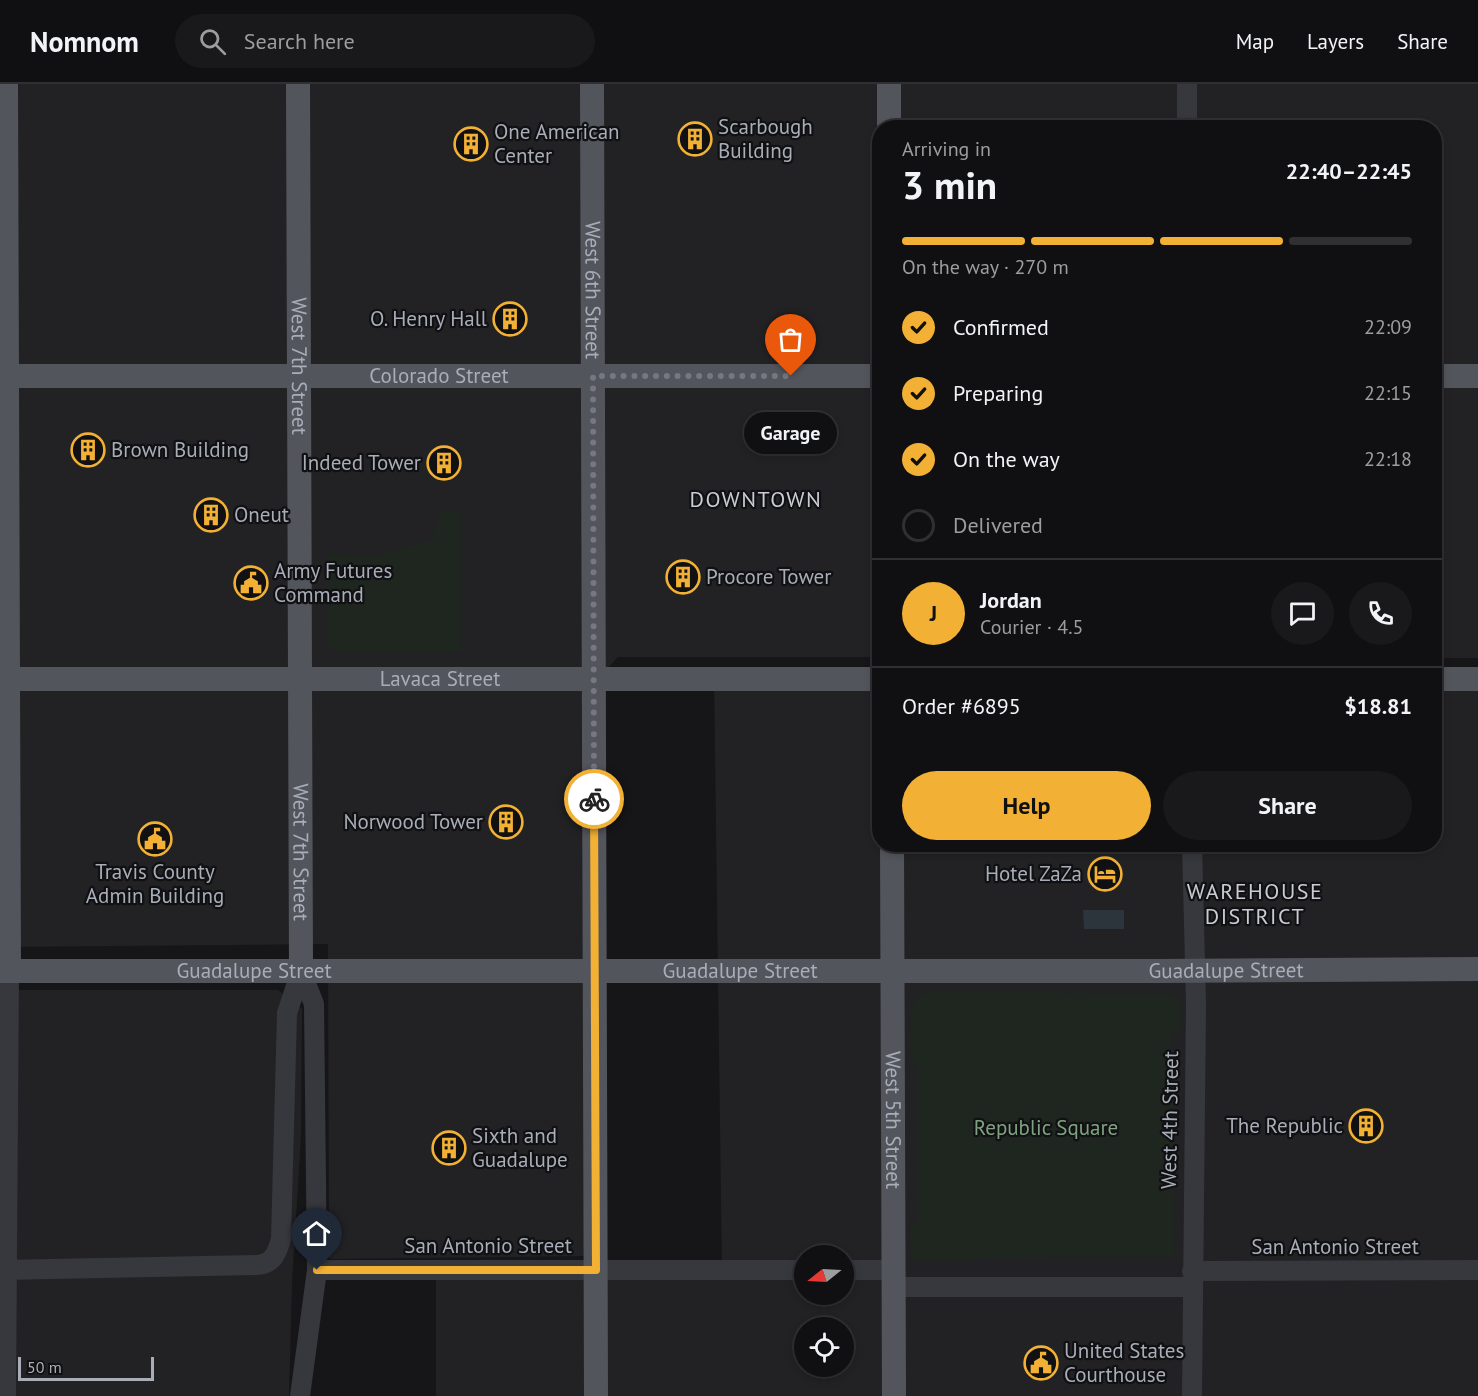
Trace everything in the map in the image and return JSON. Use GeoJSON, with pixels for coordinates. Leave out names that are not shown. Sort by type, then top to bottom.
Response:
{"type":"FeatureCollection","features":[{"type":"Feature","properties":{"kind":"main road"},"geometry":{"type":"LineString","coordinates":[[4,971],[3,376],[6,84]]}},
{"type":"Feature","properties":{"kind":"main road","name":"West 7th Street"},"geometry":{"type":"LineString","coordinates":[[298,84],[301,971]]}},
{"type":"Feature","properties":{"kind":"main road","name":"West 6th Street"},"geometry":{"type":"LineString","coordinates":[[592,84],[596,1396]]}},
{"type":"Feature","properties":{"kind":"main road"},"geometry":{"type":"LineString","coordinates":[[889,84],[889,120]]}},
{"type":"Feature","properties":{"kind":"main road","name":"Colorado Street"},"geometry":{"type":"LineString","coordinates":[[3,376],[872,376]]}},
{"type":"Feature","properties":{"kind":"main road"},"geometry":{"type":"LineString","coordinates":[[1442,376],[1478,376]]}},
{"type":"Feature","properties":{"kind":"main road","name":"Lavaca Street"},"geometry":{"type":"LineString","coordinates":[[4,680],[872,679]]}},
{"type":"Feature","properties":{"kind":"main road"},"geometry":{"type":"LineString","coordinates":[[1442,679],[1478,679]]}},
{"type":"Feature","properties":{"kind":"main road","name":"West 5th Street"},"geometry":{"type":"LineString","coordinates":[[892,852],[894,1396]]}},
{"type":"Feature","properties":{"kind":"main road","name":"Guadalupe Street"},"geometry":{"type":"LineString","coordinates":[[4,971],[1478,969]]}},
{"type":"Feature","properties":{"kind":"street"},"geometry":{"type":"LineString","coordinates":[[1187,84],[1187,120]]}},
{"type":"Feature","properties":{"kind":"street","name":"West 4th Street"},"geometry":{"type":"LineString","coordinates":[[1192,852],[1196,1004],[1192,1396]]}},
{"type":"Feature","properties":{"kind":"street"},"geometry":{"type":"LineString","coordinates":[[4,971],[3,1270],[6,1396]]}},
{"type":"Feature","properties":{"kind":"street","name":"West 7th Street"},"geometry":{"type":"LineString","coordinates":[[3,1270],[262,1265],[271,1261],[281,1239],[287,1013],[301,971]]}},
{"type":"Feature","properties":{"kind":"street","name":"West 7th Street"},"geometry":{"type":"LineString","coordinates":[[300,1396],[317,1270],[314,1004],[301,971]]}},
{"type":"Feature","properties":{"kind":"street","name":"San Antonio Street"},"geometry":{"type":"LineString","coordinates":[[317,1270],[794,1270]]}},
{"type":"Feature","properties":{"kind":"street","name":"San Antonio Street"},"geometry":{"type":"LineString","coordinates":[[893,1279],[1192,1279],[1478,1270]]}},
{"type":"Feature","properties":{"kind":"street"},"geometry":{"type":"LineString","coordinates":[[854,1272],[893,1279]]}},
{"type":"Feature","properties":{"kind":"shaded area"},"geometry":{"type":"Polygon","coordinates":[[[0,84],[1478,84],[1478,658],[1442,658],[1442,120],[872,120],[872,657],[618,657],[584,693],[587,1256],[329,1259],[328,944],[0,947],[0,84]]]}},
{"type":"Feature","properties":{"kind":"shaded area"},"geometry":{"type":"Polygon","coordinates":[[[1478,673],[1478,1396],[436,1396],[436,1278],[722,1274],[714,675],[872,674],[872,852],[1442,852],[1442,674],[1478,673]]]}},
{"type":"Feature","properties":{"kind":"shaded area"},"geometry":{"type":"Polygon","coordinates":[[[1087,870],[1119,870],[1119,882],[1088,883],[1087,870]]]}},
{"type":"Feature","properties":{"kind":"shaded area"},"geometry":{"type":"Polygon","coordinates":[[[1083,910],[1124,910],[1124,929],[1084,929],[1083,910]]]}},
{"type":"Feature","properties":{"kind":"shaded area"},"geometry":{"type":"Polygon","coordinates":[[[0,990],[278,990],[302,1009],[301,1135],[292,1283],[289,1396],[0,1396],[0,990]]]}},
{"type":"Feature","properties":{"kind":"green space"},"geometry":{"type":"Polygon","coordinates":[[[441,512],[461,512],[462,651],[338,651],[330,648],[327,643],[327,554],[377,555],[429,541],[441,512]]]}},
{"type":"Feature","properties":{"kind":"green space","name":"Republic Square"},"geometry":{"type":"Polygon","coordinates":[[[930,991],[1171,994],[1175,997],[1181,1010],[1182,1031],[1170,1033],[1170,1053],[1174,1057],[1174,1257],[911,1259],[910,1224],[918,1223],[918,1071],[910,1060],[911,1009],[917,996],[930,991]]]}},
{"type":"Feature","properties":{"kind":"way so far"},"geometry":{"type":"LineString","coordinates":[[594,799],[593,376],[791,376]]}},
{"type":"Feature","properties":{"kind":"place","name":"Scarbough Building"},"geometry":{"type":"Point","coordinates":[695,139]}},
{"type":"Feature","properties":{"kind":"place","name":"One American Center"},"geometry":{"type":"Point","coordinates":[471,144]}},
{"type":"Feature","properties":{"kind":"place","name":"O. Henry Hall"},"geometry":{"type":"Point","coordinates":[510,319]}},
{"type":"Feature","properties":{"kind":"place","name":"Garage"},"geometry":{"type":"Point","coordinates":[791,376]}},
{"type":"Feature","properties":{"kind":"place","name":"Brown Building"},"geometry":{"type":"Point","coordinates":[88,450]}},
{"type":"Feature","properties":{"kind":"place","name":"Indeed Tower"},"geometry":{"type":"Point","coordinates":[444,463]}},
{"type":"Feature","properties":{"kind":"place","name":"Oneut"},"geometry":{"type":"Point","coordinates":[211,515]}},
{"type":"Feature","properties":{"kind":"place","name":"Procore Tower"},"geometry":{"type":"Point","coordinates":[683,577]}},
{"type":"Feature","properties":{"kind":"place","name":"Army Futures Command"},"geometry":{"type":"Point","coordinates":[251,583]}},
{"type":"Feature","properties":{"kind":"place","name":"Norwood Tower"},"geometry":{"type":"Point","coordinates":[506,822]}},
{"type":"Feature","properties":{"kind":"place","name":"Travis County Admin Building"},"geometry":{"type":"Point","coordinates":[155,839]}},
{"type":"Feature","properties":{"kind":"place","name":"Hotel ZaZa"},"geometry":{"type":"Point","coordinates":[1105,874]}},
{"type":"Feature","properties":{"kind":"place","name":"The Republic"},"geometry":{"type":"Point","coordinates":[1366,1126]}},
{"type":"Feature","properties":{"kind":"place","name":"Sixth and Guadalupe"},"geometry":{"type":"Point","coordinates":[449,1148]}},
{"type":"Feature","properties":{"kind":"place","name":"United States Courthouse"},"geometry":{"type":"Point","coordinates":[1041,1363]}},
{"type":"Feature","properties":{"kind":"district","name":"DOWNTOWN"},"geometry":{"type":"Point","coordinates":[756,499]}},
{"type":"Feature","properties":{"kind":"district","name":"WAREHOUSE DISTRICT"},"geometry":{"type":"Point","coordinates":[1255,904]}},
{"type":"Feature","properties":{"kind":"route"},"geometry":{"type":"LineString","coordinates":[[317,1270],[596,1270],[594,799]]}}]}
